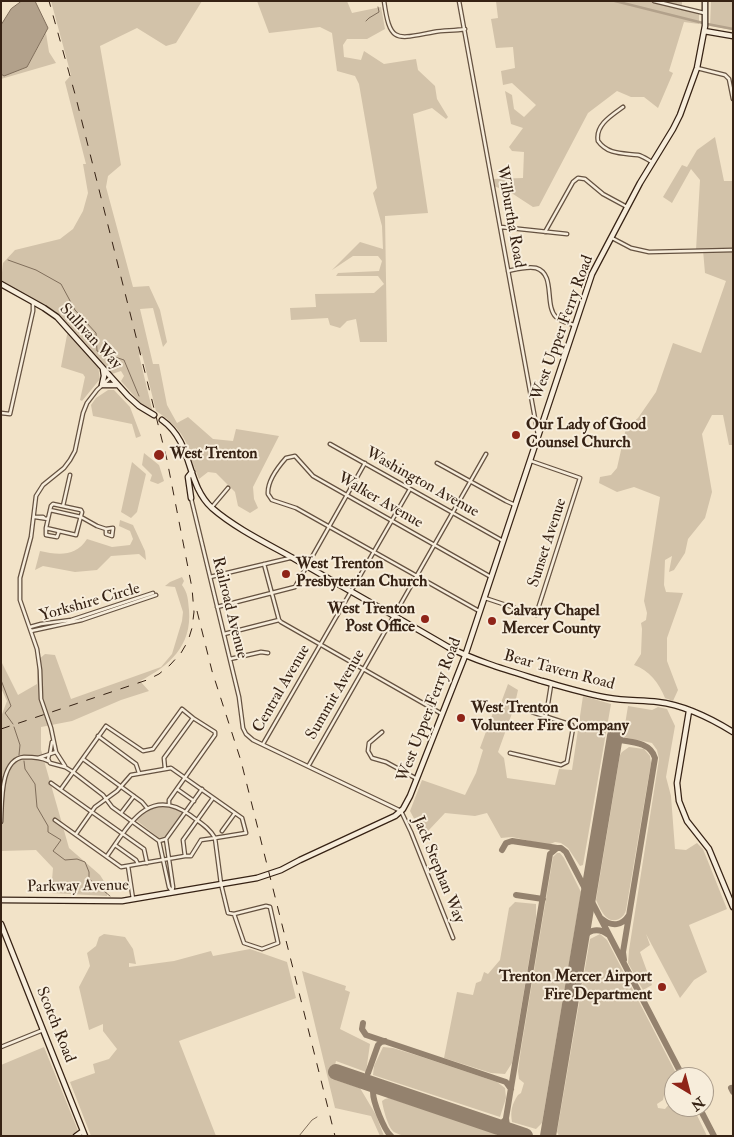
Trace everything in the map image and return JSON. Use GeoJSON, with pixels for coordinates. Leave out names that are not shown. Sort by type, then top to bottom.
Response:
{"type":"FeatureCollection","features":[{"type":"Feature","properties":{"kind":"main road","name":"West Upper Ferry Road"},"geometry":{"type":"LineString","coordinates":[[401,811],[417,779],[465,656],[592,274],[652,162],[676,123],[697,68],[704,26],[705,1]]}},
{"type":"Feature","properties":{"kind":"main road"},"geometry":{"type":"LineString","coordinates":[[704,26],[733,36]]}},
{"type":"Feature","properties":{"kind":"main road","name":"Sullivan Way"},"geometry":{"type":"LineString","coordinates":[[1,284],[57,317],[134,402],[154,416]]}},
{"type":"Feature","properties":{"kind":"main road"},"geometry":{"type":"LineString","coordinates":[[102,367],[104,376],[102,385],[118,385]]}},
{"type":"Feature","properties":{"kind":"main road","name":"Bear Tavern Road"},"geometry":{"type":"LineString","coordinates":[[162,420],[180,439],[201,495],[212,507],[240,527],[465,656],[606,698],[663,703],[689,711],[733,732]]}},
{"type":"Feature","properties":{"kind":"main road"},"geometry":{"type":"LineString","coordinates":[[191,498],[188,477],[192,472]]}},
{"type":"Feature","properties":{"kind":"main road"},"geometry":{"type":"LineString","coordinates":[[689,711],[678,778],[678,801],[686,821],[709,849],[733,908]]}},
{"type":"Feature","properties":{"kind":"main road"},"geometry":{"type":"LineString","coordinates":[[687,723],[691,717],[698,715]]}},
{"type":"Feature","properties":{"kind":"main road","name":"Parkway Avenue"},"geometry":{"type":"LineString","coordinates":[[1,900],[122,901],[243,880],[274,873],[395,816],[401,811]]}},
{"type":"Feature","properties":{"kind":"main road","name":"Scotch Road"},"geometry":{"type":"LineString","coordinates":[[1,924],[84,1134]]}},
{"type":"Feature","properties":{"kind":"main road"},"geometry":{"type":"LineString","coordinates":[[76,1136],[84,1134]]}},
{"type":"Feature","properties":{"kind":"street"},"geometry":{"type":"LineString","coordinates":[[384,1],[389,24],[395,34],[400,37],[406,38],[435,31],[465,29]]}},
{"type":"Feature","properties":{"kind":"street","name":"Wilburtha Road"},"geometry":{"type":"LineString","coordinates":[[459,1],[538,436]]}},
{"type":"Feature","properties":{"kind":"street"},"geometry":{"type":"LineString","coordinates":[[654,1],[705,13]]}},
{"type":"Feature","properties":{"kind":"street"},"geometry":{"type":"LineString","coordinates":[[697,68],[726,75],[729,79],[733,99]]}},
{"type":"Feature","properties":{"kind":"street"},"geometry":{"type":"LineString","coordinates":[[622,107],[602,124],[598,133],[598,141],[605,148],[613,152],[640,156],[652,162]]}},
{"type":"Feature","properties":{"kind":"street"},"geometry":{"type":"LineString","coordinates":[[545,232],[573,182],[578,178],[585,179],[603,194],[627,207]]}},
{"type":"Feature","properties":{"kind":"street"},"geometry":{"type":"LineString","coordinates":[[501,227],[567,234]]}},
{"type":"Feature","properties":{"kind":"street"},"geometry":{"type":"LineString","coordinates":[[611,237],[631,248],[649,252],[733,250]]}},
{"type":"Feature","properties":{"kind":"street"},"geometry":{"type":"LineString","coordinates":[[508,270],[533,268],[540,270],[546,276],[553,313],[560,320],[574,325]]}},
{"type":"Feature","properties":{"kind":"street"},"geometry":{"type":"LineString","coordinates":[[546,276],[550,273]]}},
{"type":"Feature","properties":{"kind":"street"},"geometry":{"type":"LineString","coordinates":[[1,413],[10,414],[33,311],[33,302]]}},
{"type":"Feature","properties":{"kind":"street"},"geometry":{"type":"LineString","coordinates":[[65,767],[56,752],[41,699],[38,654],[20,600],[19,582],[34,517],[36,496],[43,485],[70,460],[76,445],[85,408],[93,394],[111,377]]}},
{"type":"Feature","properties":{"kind":"street"},"geometry":{"type":"LineString","coordinates":[[535,417],[544,419]]}},
{"type":"Feature","properties":{"kind":"street"},"geometry":{"type":"LineString","coordinates":[[536,422],[544,419]]}},
{"type":"Feature","properties":{"kind":"street","name":"Washington Avenue"},"geometry":{"type":"LineString","coordinates":[[330,444],[503,542]]}},
{"type":"Feature","properties":{"kind":"street","name":"Summit Avenue"},"geometry":{"type":"LineString","coordinates":[[309,765],[486,454]]}},
{"type":"Feature","properties":{"kind":"street","name":"Walker Avenue"},"geometry":{"type":"LineString","coordinates":[[329,527],[294,507],[270,499],[267,492],[271,481],[288,457],[297,457],[313,476],[491,577]]}},
{"type":"Feature","properties":{"kind":"street","name":"Sunset Avenue"},"geometry":{"type":"LineString","coordinates":[[485,598],[536,615],[580,478],[530,461]]}},
{"type":"Feature","properties":{"kind":"street"},"geometry":{"type":"LineString","coordinates":[[217,607],[295,587],[365,463]]}},
{"type":"Feature","properties":{"kind":"street"},"geometry":{"type":"LineString","coordinates":[[437,463],[515,505]]}},
{"type":"Feature","properties":{"kind":"street"},"geometry":{"type":"LineString","coordinates":[[63,506],[70,474]]}},
{"type":"Feature","properties":{"kind":"street"},"geometry":{"type":"LineString","coordinates":[[212,507],[228,488]]}},
{"type":"Feature","properties":{"kind":"street","name":"Central Avenue"},"geometry":{"type":"LineString","coordinates":[[263,744],[410,489]]}},
{"type":"Feature","properties":{"kind":"street","name":"Railroad Avenue"},"geometry":{"type":"LineString","coordinates":[[191,498],[239,697],[242,725],[248,736],[263,744]]}},
{"type":"Feature","properties":{"kind":"street"},"geometry":{"type":"LineString","coordinates":[[46,528],[77,534],[81,510],[53,504],[50,510],[46,528],[46,535],[57,537],[59,531]]}},
{"type":"Feature","properties":{"kind":"street"},"geometry":{"type":"LineString","coordinates":[[50,510],[81,517],[94,525],[106,529]]}},
{"type":"Feature","properties":{"kind":"street"},"geometry":{"type":"LineString","coordinates":[[34,517],[48,519]]}},
{"type":"Feature","properties":{"kind":"street"},"geometry":{"type":"LineString","coordinates":[[329,527],[480,612]]}},
{"type":"Feature","properties":{"kind":"street"},"geometry":{"type":"LineString","coordinates":[[210,577],[292,557]]}},
{"type":"Feature","properties":{"kind":"street"},"geometry":{"type":"LineString","coordinates":[[264,564],[279,620]]}},
{"type":"Feature","properties":{"kind":"street","name":"Yorkshire Circle"},"geometry":{"type":"LineString","coordinates":[[30,627],[71,620],[154,594],[82,620],[31,632]]}},
{"type":"Feature","properties":{"kind":"street"},"geometry":{"type":"LineString","coordinates":[[224,634],[279,620],[442,714]]}},
{"type":"Feature","properties":{"kind":"street"},"geometry":{"type":"LineString","coordinates":[[230,659],[260,652],[268,653]]}},
{"type":"Feature","properties":{"kind":"street"},"geometry":{"type":"LineString","coordinates":[[546,716],[551,683]]}},
{"type":"Feature","properties":{"kind":"street"},"geometry":{"type":"LineString","coordinates":[[61,789],[104,728],[108,726],[143,751],[149,750],[157,744],[182,709],[215,732],[215,735],[184,777],[169,800],[169,804]]}},
{"type":"Feature","properties":{"kind":"street"},"geometry":{"type":"LineString","coordinates":[[510,753],[561,765],[565,765],[568,761],[573,728],[569,723],[532,712]]}},
{"type":"Feature","properties":{"kind":"street"},"geometry":{"type":"LineString","coordinates":[[166,769],[164,758],[193,718]]}},
{"type":"Feature","properties":{"kind":"street"},"geometry":{"type":"LineString","coordinates":[[382,732],[369,743],[368,751],[370,756],[386,762],[417,779]]}},
{"type":"Feature","properties":{"kind":"street"},"geometry":{"type":"LineString","coordinates":[[98,736],[136,764],[139,773]]}},
{"type":"Feature","properties":{"kind":"street"},"geometry":{"type":"LineString","coordinates":[[49,762],[53,740]]}},
{"type":"Feature","properties":{"kind":"street"},"geometry":{"type":"LineString","coordinates":[[263,744],[401,811]]}},
{"type":"Feature","properties":{"kind":"street"},"geometry":{"type":"LineString","coordinates":[[1,822],[2,777],[5,768],[19,758],[38,758],[56,752]]}},
{"type":"Feature","properties":{"kind":"street"},"geometry":{"type":"LineString","coordinates":[[38,758],[65,767],[73,772],[103,795],[112,807],[159,841],[169,887],[172,891]]}},
{"type":"Feature","properties":{"kind":"street"},"geometry":{"type":"LineString","coordinates":[[82,758],[142,802],[147,808]]}},
{"type":"Feature","properties":{"kind":"street"},"geometry":{"type":"LineString","coordinates":[[56,764],[60,759]]}},
{"type":"Feature","properties":{"kind":"street"},"geometry":{"type":"LineString","coordinates":[[56,820],[121,867],[191,856],[201,840],[246,833],[242,818],[171,768],[139,773],[127,777],[117,791],[92,812],[76,834]]}},
{"type":"Feature","properties":{"kind":"street"},"geometry":{"type":"LineString","coordinates":[[52,783],[144,849],[147,863]]}},
{"type":"Feature","properties":{"kind":"street"},"geometry":{"type":"LineString","coordinates":[[176,789],[194,801]]}},
{"type":"Feature","properties":{"kind":"street"},"geometry":{"type":"LineString","coordinates":[[159,841],[166,839],[202,789]]}},
{"type":"Feature","properties":{"kind":"street"},"geometry":{"type":"LineString","coordinates":[[121,813],[134,796]]}},
{"type":"Feature","properties":{"kind":"street"},"geometry":{"type":"LineString","coordinates":[[185,856],[183,840],[213,798]]}},
{"type":"Feature","properties":{"kind":"street"},"geometry":{"type":"LineString","coordinates":[[107,856],[139,814],[155,805],[169,804],[186,812],[211,831],[214,838],[227,912],[234,914],[266,906],[270,907],[278,944],[262,949],[244,943],[234,914]]}},
{"type":"Feature","properties":{"kind":"street","name":"Jack Stephan Way"},"geometry":{"type":"LineString","coordinates":[[401,811],[453,938]]}},
{"type":"Feature","properties":{"kind":"street"},"geometry":{"type":"LineString","coordinates":[[222,831],[234,813]]}},
{"type":"Feature","properties":{"kind":"street"},"geometry":{"type":"LineString","coordinates":[[166,839],[172,891]]}},
{"type":"Feature","properties":{"kind":"street"},"geometry":{"type":"LineString","coordinates":[[115,845],[136,860],[138,864]]}},
{"type":"Feature","properties":{"kind":"street"},"geometry":{"type":"LineString","coordinates":[[128,866],[133,899]]}},
{"type":"Feature","properties":{"kind":"street"},"geometry":{"type":"LineString","coordinates":[[1,1046],[43,1030]]}},
{"type":"Feature","properties":{"kind":"shaded area"},"geometry":{"type":"Polygon","coordinates":[[[22,1],[35,1],[48,28],[27,67],[4,76],[1,74],[1,25],[11,9],[22,1]]]}},
{"type":"Feature","properties":{"kind":"shaded area"},"geometry":{"type":"Polygon","coordinates":[[[51,1],[202,1],[176,43],[166,46],[137,28],[100,46],[121,165],[108,176],[106,187],[133,287],[149,286],[160,310],[167,342],[163,347],[153,308],[140,309],[153,364],[159,364],[167,405],[177,423],[188,417],[213,439],[233,441],[236,429],[279,436],[253,487],[254,499],[258,508],[250,513],[238,506],[235,492],[216,473],[208,472],[199,479],[191,459],[193,458],[183,437],[175,426],[156,411],[142,354],[139,355],[153,413],[142,405],[121,381],[124,376],[121,371],[112,374],[55,311],[1,282],[3,263],[15,250],[60,239],[73,229],[83,211],[88,193],[83,164],[86,164],[65,82],[71,75],[51,1]]]}},
{"type":"Feature","properties":{"kind":"shaded area"},"geometry":{"type":"Polygon","coordinates":[[[257,1],[347,1],[352,13],[381,7],[385,29],[367,39],[347,39],[343,45],[344,57],[361,60],[364,51],[384,64],[416,59],[418,70],[435,86],[437,99],[448,117],[446,119],[432,108],[413,114],[428,213],[385,216],[387,342],[360,342],[356,319],[347,321],[340,328],[330,325],[328,318],[291,320],[290,308],[316,307],[315,294],[374,293],[384,284],[378,276],[336,276],[338,273],[379,271],[382,261],[378,256],[353,256],[332,270],[360,242],[383,249],[382,226],[373,193],[377,188],[359,84],[355,76],[337,71],[332,33],[320,27],[269,33],[257,1]]]}},
{"type":"Feature","properties":{"kind":"shaded area"},"geometry":{"type":"Polygon","coordinates":[[[496,1],[682,1],[682,7],[699,10],[699,24],[684,22],[669,71],[673,73],[658,108],[644,97],[631,97],[617,91],[588,113],[539,206],[533,207],[513,194],[494,186],[493,179],[523,178],[524,152],[512,151],[509,147],[523,128],[511,124],[505,91],[512,95],[514,109],[524,117],[536,105],[512,83],[503,85],[501,71],[515,68],[513,47],[496,48],[491,19],[498,18],[496,1]]]}},
{"type":"Feature","properties":{"kind":"shaded area"},"geometry":{"type":"Polygon","coordinates":[[[711,1],[733,1],[733,30],[710,26],[711,1]]]}},
{"type":"Feature","properties":{"kind":"shaded area"},"geometry":{"type":"Polygon","coordinates":[[[46,33],[49,52],[56,63],[1,79],[1,74],[4,75],[27,67],[46,33]]]}},
{"type":"Feature","properties":{"kind":"shaded area"},"geometry":{"type":"Polygon","coordinates":[[[715,137],[724,181],[733,181],[733,445],[729,445],[723,415],[712,415],[702,434],[712,492],[705,518],[688,539],[685,553],[674,570],[669,572],[672,556],[665,560],[664,585],[666,592],[683,593],[667,638],[667,661],[678,690],[673,701],[665,698],[657,682],[649,674],[634,665],[641,654],[641,623],[646,620],[647,613],[644,601],[660,497],[634,487],[617,492],[599,483],[600,477],[611,475],[617,468],[626,428],[638,418],[656,392],[673,343],[701,353],[726,281],[705,273],[703,250],[696,250],[700,180],[691,169],[672,203],[663,197],[682,165],[687,167],[697,150],[715,137]]]}},
{"type":"Feature","properties":{"kind":"shaded area"},"geometry":{"type":"Polygon","coordinates":[[[69,332],[98,366],[100,379],[82,401],[80,400],[85,377],[83,374],[61,367],[69,332]]]}},
{"type":"Feature","properties":{"kind":"shaded area"},"geometry":{"type":"Polygon","coordinates":[[[108,390],[114,390],[130,407],[141,436],[136,438],[132,424],[93,416],[91,405],[96,398],[108,390]]]}},
{"type":"Feature","properties":{"kind":"shaded area"},"geometry":{"type":"Polygon","coordinates":[[[144,453],[159,465],[164,481],[158,484],[150,481],[152,475],[142,465],[144,453]]]}},
{"type":"Feature","properties":{"kind":"shaded area"},"geometry":{"type":"Polygon","coordinates":[[[132,462],[146,474],[137,512],[131,518],[121,512],[132,462]]]}},
{"type":"Feature","properties":{"kind":"shaded area"},"geometry":{"type":"Polygon","coordinates":[[[120,520],[133,525],[145,551],[146,560],[139,554],[111,556],[97,570],[75,572],[43,566],[35,570],[40,551],[60,554],[72,552],[83,545],[87,539],[112,547],[130,545],[133,539],[130,531],[119,526],[120,520]]]}},
{"type":"Feature","properties":{"kind":"shaded area"},"geometry":{"type":"Polygon","coordinates":[[[182,577],[184,581],[182,585],[187,594],[189,610],[187,634],[169,661],[160,669],[140,681],[149,691],[121,700],[72,721],[41,727],[41,750],[69,848],[100,875],[107,886],[107,896],[51,893],[53,868],[36,850],[1,851],[1,717],[7,701],[1,688],[1,661],[18,695],[37,684],[37,661],[45,654],[55,655],[71,699],[161,667],[172,654],[183,612],[175,587],[165,586],[182,577]]]}},
{"type":"Feature","properties":{"kind":"shaded area"},"geometry":{"type":"Polygon","coordinates":[[[508,684],[518,690],[514,708],[498,752],[504,758],[507,778],[555,785],[559,769],[572,770],[583,696],[611,704],[583,865],[580,866],[568,848],[561,843],[555,842],[548,845],[512,837],[501,838],[487,813],[475,816],[445,813],[428,831],[420,830],[410,811],[422,780],[465,795],[476,773],[483,750],[480,748],[494,710],[498,711],[508,684]]]}},
{"type":"Feature","properties":{"kind":"shaded area"},"geometry":{"type":"Polygon","coordinates":[[[628,706],[652,710],[658,707],[667,709],[675,726],[666,777],[671,796],[675,849],[686,850],[697,843],[703,849],[727,909],[689,925],[707,972],[694,980],[680,998],[646,934],[650,945],[640,952],[652,985],[643,990],[628,963],[659,759],[657,750],[652,743],[623,737],[628,706]]]}},
{"type":"Feature","properties":{"kind":"shaded area"},"geometry":{"type":"Polygon","coordinates":[[[629,747],[644,749],[650,756],[651,763],[626,910],[619,919],[610,920],[604,915],[596,900],[620,755],[629,747]]]}},
{"type":"Feature","properties":{"kind":"shaded area"},"geometry":{"type":"Polygon","coordinates":[[[160,806],[176,808],[183,814],[167,836],[159,838],[136,820],[146,811],[160,806]]]}},
{"type":"Feature","properties":{"kind":"shaded area"},"geometry":{"type":"Polygon","coordinates":[[[560,853],[564,858],[581,892],[542,1123],[536,1129],[512,1122],[511,1111],[524,1083],[519,1079],[518,1071],[521,1049],[553,857],[560,853]]]}},
{"type":"Feature","properties":{"kind":"shaded area"},"geometry":{"type":"Polygon","coordinates":[[[515,902],[536,904],[536,918],[512,1063],[505,1074],[491,1073],[444,1058],[457,992],[473,995],[476,983],[481,981],[484,972],[488,974],[500,960],[509,908],[515,902]]]}},
{"type":"Feature","properties":{"kind":"shaded area"},"geometry":{"type":"Polygon","coordinates":[[[104,934],[125,937],[133,949],[136,964],[129,963],[129,967],[174,961],[211,951],[213,956],[250,949],[287,962],[296,998],[179,1041],[216,1136],[91,1136],[70,1082],[95,1073],[93,1064],[109,1059],[117,1049],[103,1031],[103,1024],[89,1030],[79,987],[90,966],[87,953],[96,946],[99,937],[104,934]]]}},
{"type":"Feature","properties":{"kind":"shaded area"},"geometry":{"type":"Polygon","coordinates":[[[600,934],[607,940],[673,1067],[664,1067],[664,1096],[663,1100],[657,1104],[658,1108],[664,1109],[664,1117],[698,1117],[707,1136],[559,1136],[557,1132],[590,939],[600,934]]]}},
{"type":"Feature","properties":{"kind":"shaded area"},"geometry":{"type":"Polygon","coordinates":[[[302,971],[346,986],[345,990],[350,992],[340,1029],[370,1044],[366,1072],[336,1061],[332,1079],[360,1088],[376,1115],[384,1136],[380,1136],[371,1116],[335,1108],[302,971]]]}},
{"type":"Feature","properties":{"kind":"shaded area"},"geometry":{"type":"Polygon","coordinates":[[[44,1047],[79,1133],[75,1136],[1,1136],[1,1065],[44,1047]]]}},
{"type":"Feature","properties":{"kind":"shaded area"},"geometry":{"type":"Polygon","coordinates":[[[383,1047],[393,1048],[497,1082],[505,1088],[506,1098],[500,1117],[373,1075],[374,1066],[383,1047]]]}},
{"type":"Feature","properties":{"kind":"shaded area"},"geometry":{"type":"Polygon","coordinates":[[[389,1098],[495,1133],[497,1136],[405,1136],[398,1134],[392,1130],[383,1108],[382,1101],[389,1098]]]}},
{"type":"Feature","properties":{"kind":"waterway"},"geometry":{"type":"LineString","coordinates":[[615,1],[703,23]]}},
{"type":"Feature","properties":{"kind":"waterway"},"geometry":{"type":"LineString","coordinates":[[366,21],[379,12],[378,7]]}},
{"type":"Feature","properties":{"kind":"waterway"},"geometry":{"type":"LineString","coordinates":[[707,24],[733,29]]}},
{"type":"Feature","properties":{"kind":"waterway"},"geometry":{"type":"LineString","coordinates":[[8,260],[36,270],[61,284],[75,310],[96,333],[97,351],[124,360],[139,396]]}},
{"type":"Feature","properties":{"kind":"waterway"},"geometry":{"type":"LineString","coordinates":[[1,680],[11,706],[5,713],[13,724]]}},
{"type":"Feature","properties":{"kind":"waterway"},"geometry":{"type":"LineString","coordinates":[[14,727],[20,745],[19,755]]}},
{"type":"Feature","properties":{"kind":"waterway"},"geometry":{"type":"LineString","coordinates":[[24,761],[25,769],[35,784],[37,807],[48,826],[48,832],[61,840],[53,851],[65,860],[77,859],[85,862],[89,872],[89,879],[110,896]]}},
{"type":"Feature","properties":{"kind":"waterway"},"geometry":{"type":"LineString","coordinates":[[299,1136],[312,1120],[317,1117]]}},
{"type":"Feature","properties":{"kind":"taxiway"},"geometry":{"type":"LineString","coordinates":[[614,739],[644,745],[649,748],[655,758],[623,952],[624,960]]}},
{"type":"Feature","properties":{"kind":"taxiway"},"geometry":{"type":"LineString","coordinates":[[502,850],[506,843],[512,841],[557,848]]}},
{"type":"Feature","properties":{"kind":"taxiway"},"geometry":{"type":"LineString","coordinates":[[511,1131],[507,1126],[506,1118],[550,854],[557,848],[561,848],[566,852],[678,1067]]}},
{"type":"Feature","properties":{"kind":"taxiway"},"geometry":{"type":"LineString","coordinates":[[516,895],[543,899]]}},
{"type":"Feature","properties":{"kind":"taxiway"},"geometry":{"type":"LineString","coordinates":[[602,919],[609,923],[617,924],[629,915]]}},
{"type":"Feature","properties":{"kind":"taxiway"},"geometry":{"type":"LineString","coordinates":[[580,943],[589,932],[596,930],[609,935]]}},
{"type":"Feature","properties":{"kind":"taxiway"},"geometry":{"type":"LineString","coordinates":[[363,1023],[362,1029],[366,1035],[506,1082],[511,1089]]}},
{"type":"Feature","properties":{"kind":"taxiway"},"geometry":{"type":"LineString","coordinates":[[368,1073],[378,1045],[385,1041]]}},
{"type":"Feature","properties":{"kind":"taxiway"},"geometry":{"type":"LineString","coordinates":[[731,1088],[733,1092]]}},
{"type":"Feature","properties":{"kind":"taxiway"},"geometry":{"type":"LineString","coordinates":[[373,1092],[379,1116],[391,1136]]}},
{"type":"Feature","properties":{"kind":"taxiway"},"geometry":{"type":"LineString","coordinates":[[704,1117],[714,1136]]}},
{"type":"Feature","properties":{"kind":"taxiway"},"geometry":{"type":"LineString","coordinates":[[487,1123],[501,1124],[506,1119]]}},
{"type":"Feature","properties":{"kind":"taxiway"},"geometry":{"type":"LineString","coordinates":[[494,1125],[499,1128],[502,1136]]}},
{"type":"Feature","properties":{"kind":"taxiway"},"geometry":{"type":"LineString","coordinates":[[504,1136],[509,1132],[517,1133]]}},
{"type":"Feature","properties":{"kind":"runway"},"geometry":{"type":"LineString","coordinates":[[548,1136],[615,736]]}},
{"type":"Feature","properties":{"kind":"runway"},"geometry":{"type":"LineString","coordinates":[[336,1072],[525,1136]]}},
{"type":"Feature","properties":{"kind":"railway"},"geometry":{"type":"LineString","coordinates":[[1,729],[147,680],[159,674],[181,653],[188,641],[194,612],[192,588],[167,460],[75,94],[49,1]]}},
{"type":"Feature","properties":{"kind":"railway"},"geometry":{"type":"LineString","coordinates":[[197,611],[212,671],[241,761],[335,1136]]}},
{"type":"Feature","properties":{"kind":"place","name":"Our Lady of Good Counsel Church"},"geometry":{"type":"Point","coordinates":[516,435]}},
{"type":"Feature","properties":{"kind":"place","name":"West Trenton"},"geometry":{"type":"Point","coordinates":[159,455]}},
{"type":"Feature","properties":{"kind":"place","name":"West Trenton Presbyterian Church"},"geometry":{"type":"Point","coordinates":[286,574]}},
{"type":"Feature","properties":{"kind":"place","name":"West Trenton Post Office"},"geometry":{"type":"Point","coordinates":[425,619]}},
{"type":"Feature","properties":{"kind":"place","name":"Calvary Chapel Mercer County"},"geometry":{"type":"Point","coordinates":[492,621]}},
{"type":"Feature","properties":{"kind":"place","name":"West Trenton Volunteer Fire Company"},"geometry":{"type":"Point","coordinates":[461,718]}},
{"type":"Feature","properties":{"kind":"place","name":"Trenton Mercer Airport Fire Department"},"geometry":{"type":"Point","coordinates":[662,987]}}]}
